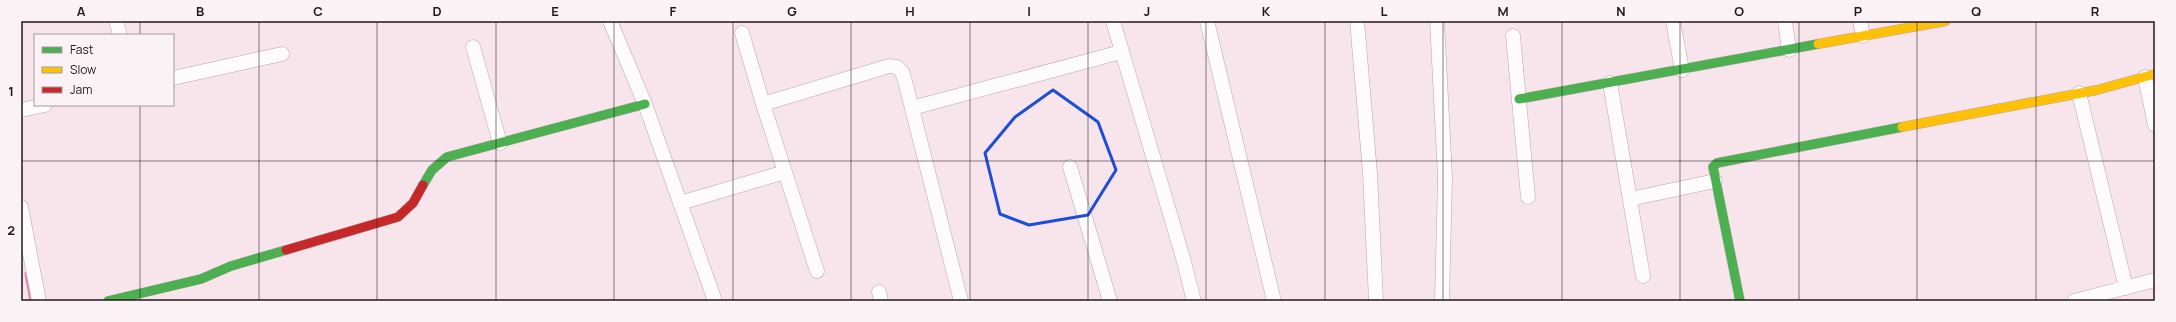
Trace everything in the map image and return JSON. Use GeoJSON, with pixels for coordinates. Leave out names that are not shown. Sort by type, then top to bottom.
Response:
{"type":"FeatureCollection","features":[{"type":"Feature","properties":{"kind":"street"},"geometry":{"type":"LineString","coordinates":[[116,21],[120,34]]}},
{"type":"Feature","properties":{"kind":"street"},"geometry":{"type":"LineString","coordinates":[[610,21],[645,104],[715,301]]}},
{"type":"Feature","properties":{"kind":"street"},"geometry":{"type":"LineString","coordinates":[[1112,21],[1183,258],[1194,301]]}},
{"type":"Feature","properties":{"kind":"street"},"geometry":{"type":"LineString","coordinates":[[1207,21],[1274,301]]}},
{"type":"Feature","properties":{"kind":"street"},"geometry":{"type":"LineString","coordinates":[[1357,21],[1370,173],[1376,301]]}},
{"type":"Feature","properties":{"kind":"street"},"geometry":{"type":"LineString","coordinates":[[1437,21],[1445,177],[1442,301]]}},
{"type":"Feature","properties":{"kind":"street"},"geometry":{"type":"LineString","coordinates":[[1673,21],[1682,70]]}},
{"type":"Feature","properties":{"kind":"street"},"geometry":{"type":"LineString","coordinates":[[1785,21],[1789,50]]}},
{"type":"Feature","properties":{"kind":"street"},"geometry":{"type":"LineString","coordinates":[[1860,21],[1863,36]]}},
{"type":"Feature","properties":{"kind":"street"},"geometry":{"type":"LineString","coordinates":[[1518,99],[1946,21]]}},
{"type":"Feature","properties":{"kind":"street"},"geometry":{"type":"LineString","coordinates":[[742,33],[763,104],[817,271]]}},
{"type":"Feature","properties":{"kind":"street"},"geometry":{"type":"LineString","coordinates":[[1513,36],[1528,197]]}},
{"type":"Feature","properties":{"kind":"street"},"geometry":{"type":"LineString","coordinates":[[473,47],[500,143]]}},
{"type":"Feature","properties":{"kind":"street"},"geometry":{"type":"LineString","coordinates":[[912,108],[1121,52]]}},
{"type":"Feature","properties":{"kind":"street"},"geometry":{"type":"LineString","coordinates":[[174,78],[282,54]]}},
{"type":"Feature","properties":{"kind":"street"},"geometry":{"type":"LineString","coordinates":[[763,104],[889,66],[897,67],[902,72],[912,108],[961,301]]}},
{"type":"Feature","properties":{"kind":"street"},"geometry":{"type":"LineString","coordinates":[[1740,301],[1715,181],[1713,167],[1717,163],[2080,93],[2150,76],[2155,125]]}},
{"type":"Feature","properties":{"kind":"street"},"geometry":{"type":"LineString","coordinates":[[1610,83],[1643,276]]}},
{"type":"Feature","properties":{"kind":"street"},"geometry":{"type":"LineString","coordinates":[[2080,93],[2126,288]]}},
{"type":"Feature","properties":{"kind":"street"},"geometry":{"type":"LineString","coordinates":[[108,301],[200,279],[231,266],[398,217],[413,206],[432,168],[438,161],[645,104]]}},
{"type":"Feature","properties":{"kind":"street"},"geometry":{"type":"LineString","coordinates":[[21,110],[40,106]]}},
{"type":"Feature","properties":{"kind":"street"},"geometry":{"type":"LineString","coordinates":[[1070,167],[1110,301]]}},
{"type":"Feature","properties":{"kind":"street"},"geometry":{"type":"LineString","coordinates":[[680,203],[785,172]]}},
{"type":"Feature","properties":{"kind":"street"},"geometry":{"type":"LineString","coordinates":[[1630,199],[1715,181]]}},
{"type":"Feature","properties":{"kind":"street"},"geometry":{"type":"LineString","coordinates":[[21,207],[39,301]]}},
{"type":"Feature","properties":{"kind":"street"},"geometry":{"type":"LineString","coordinates":[[2074,301],[2155,280]]}},
{"type":"Feature","properties":{"kind":"highlighted area"},"geometry":{"type":"Polygon","coordinates":[[[1053,90],[1098,122],[1116,170],[1088,215],[1029,225],[1000,214],[985,153],[1015,117],[1053,90]]]}},
{"type":"Feature","properties":{"kind":"waterway"},"geometry":{"type":"LineString","coordinates":[[27,274],[32,301]]}},
{"type":"Feature","properties":{"kind":"traffic: fast"},"geometry":{"type":"LineString","coordinates":[[1519,99],[1818,44]]}},
{"type":"Feature","properties":{"kind":"traffic: fast"},"geometry":{"type":"LineString","coordinates":[[423,185],[432,170],[447,157],[645,104]]}},
{"type":"Feature","properties":{"kind":"traffic: fast"},"geometry":{"type":"LineString","coordinates":[[1740,301],[1713,167],[1717,163],[1902,127]]}},
{"type":"Feature","properties":{"kind":"traffic: fast"},"geometry":{"type":"LineString","coordinates":[[108,301],[201,279],[231,266],[286,250]]}},
{"type":"Feature","properties":{"kind":"traffic: slow"},"geometry":{"type":"LineString","coordinates":[[1818,44],[1946,21]]}},
{"type":"Feature","properties":{"kind":"traffic: slow"},"geometry":{"type":"LineString","coordinates":[[1902,127],[2097,90],[2155,74]]}},
{"type":"Feature","properties":{"kind":"traffic: jam"},"geometry":{"type":"LineString","coordinates":[[286,250],[398,217],[413,203],[423,185]]}}]}
